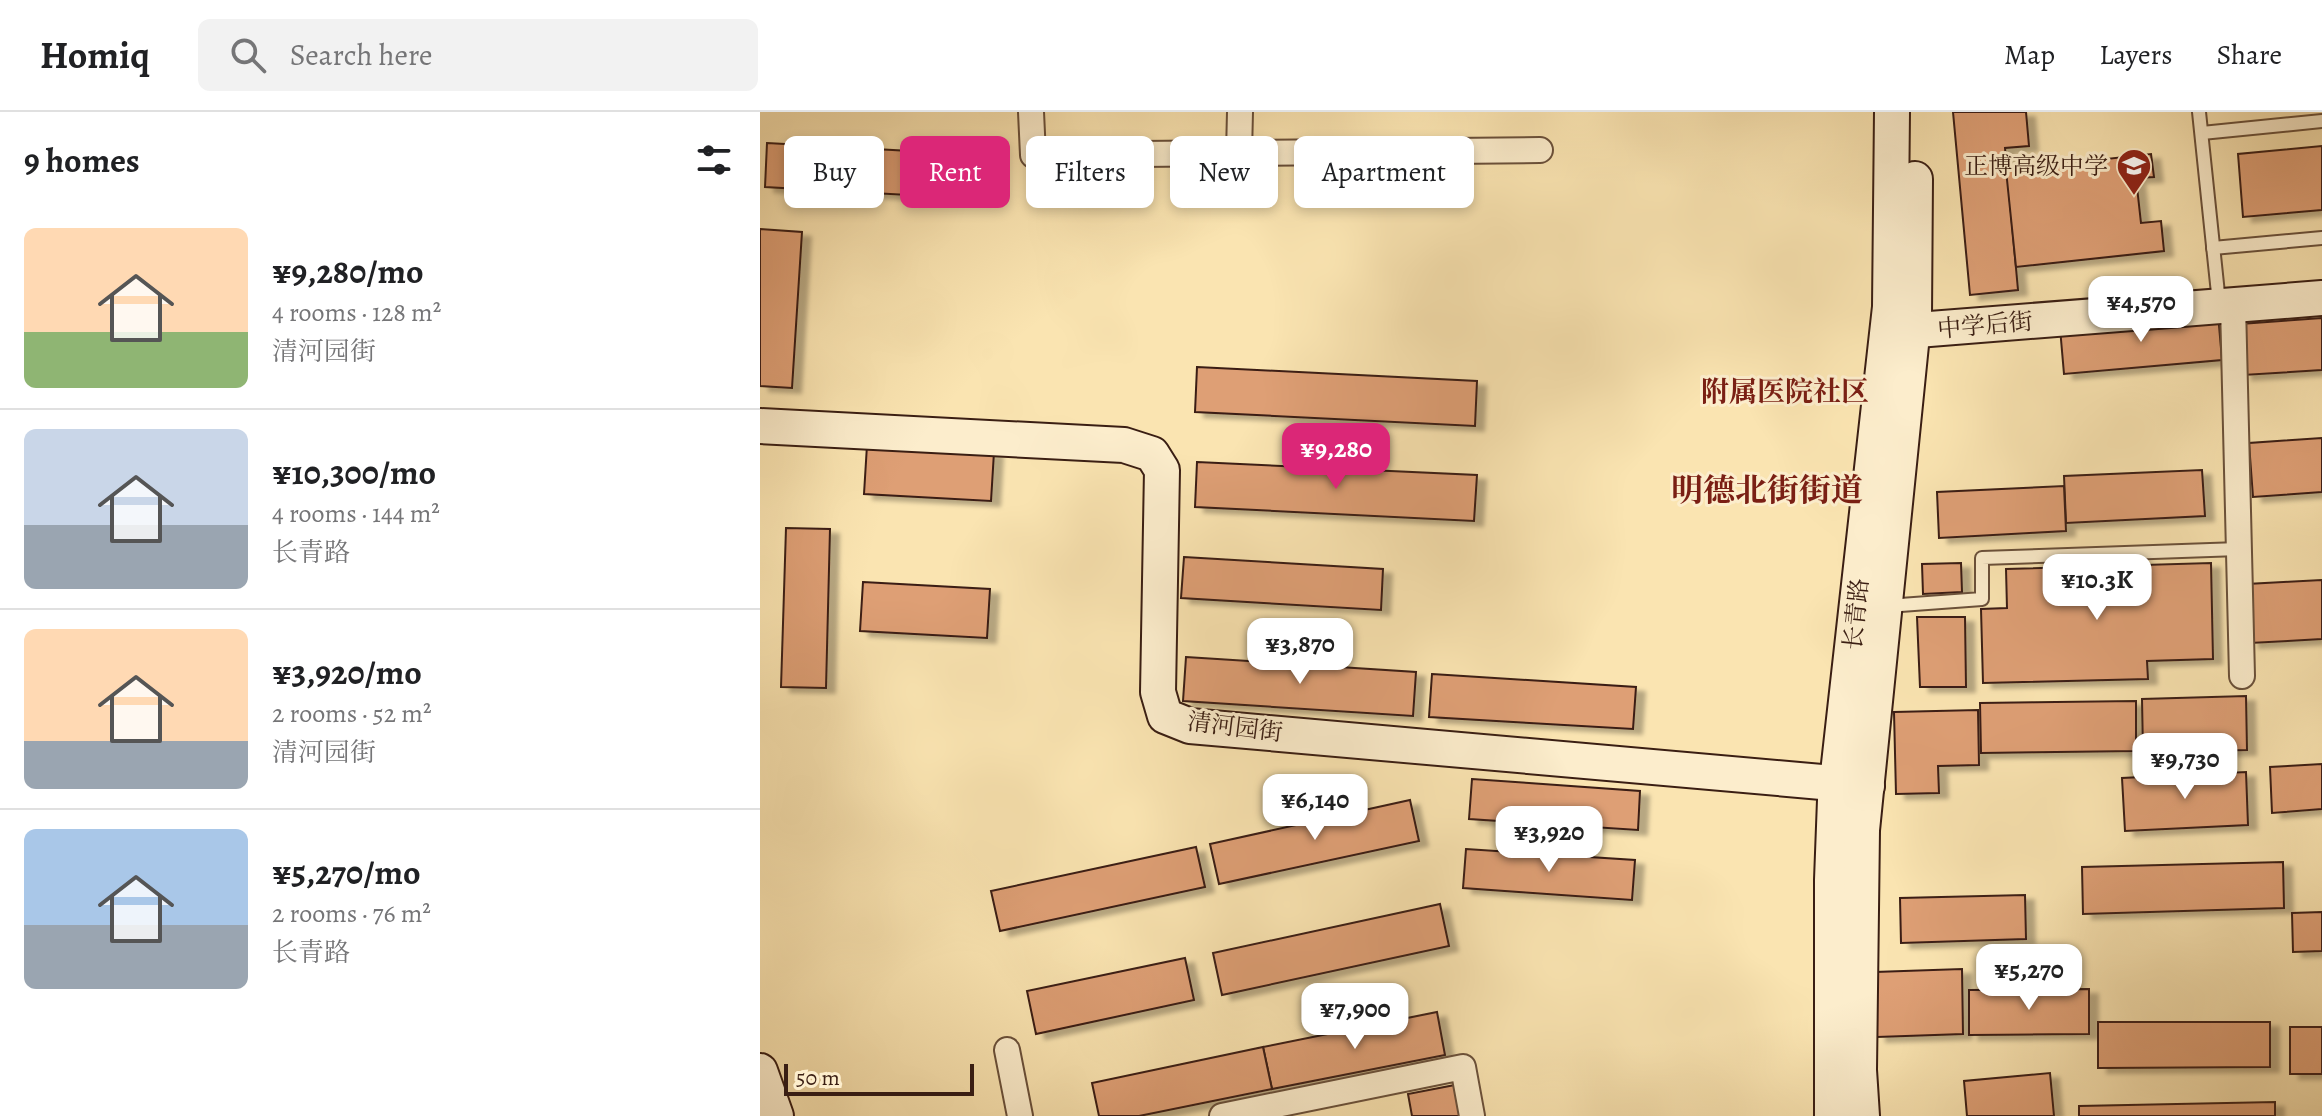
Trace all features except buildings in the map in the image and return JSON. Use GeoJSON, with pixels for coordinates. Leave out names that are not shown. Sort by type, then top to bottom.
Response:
{"type":"FeatureCollection","features":[{"type":"Feature","properties":{"kind":"main road","name":"长青路"},"geometry":{"type":"LineString","coordinates":[[1862,1116],[1859,1070],[1862,830],[1852,784],[1900,331],[1890,307],[1892,112]]}},
{"type":"Feature","properties":{"kind":"main road","name":"长青路"},"geometry":{"type":"LineString","coordinates":[[1832,1116],[1832,880],[1885,606],[1915,112]]}},
{"type":"Feature","properties":{"kind":"main road","name":"中学后街"},"geometry":{"type":"LineString","coordinates":[[1900,331],[2322,298]]}},
{"type":"Feature","properties":{"kind":"main road","name":"清河园街"},"geometry":{"type":"LineString","coordinates":[[760,426],[1124,445],[1152,454],[1162,470],[1158,692],[1165,716],[1190,726],[1852,784]]}},
{"type":"Feature","properties":{"kind":"main road"},"geometry":{"type":"LineString","coordinates":[[760,1071],[776,1116]]}},
{"type":"Feature","properties":{"kind":"street"},"geometry":{"type":"LineString","coordinates":[[1031,112],[1033,155],[1170,154]]}},
{"type":"Feature","properties":{"kind":"street"},"geometry":{"type":"LineString","coordinates":[[1239,136],[1240,112]]}},
{"type":"Feature","properties":{"kind":"street"},"geometry":{"type":"LineString","coordinates":[[1278,153],[1540,150]]}},
{"type":"Feature","properties":{"kind":"street"},"geometry":{"type":"LineString","coordinates":[[2226,306],[2239,549],[2242,676]]}},
{"type":"Feature","properties":{"kind":"street"},"geometry":{"type":"LineString","coordinates":[[1007,1050],[1020,1116]]}},
{"type":"Feature","properties":{"kind":"street"},"geometry":{"type":"LineString","coordinates":[[1222,1116],[1463,1067],[1472,1116]]}},
{"type":"Feature","properties":{"kind":"lane"},"geometry":{"type":"LineString","coordinates":[[2199,112],[2213,248],[2226,306]]}},
{"type":"Feature","properties":{"kind":"lane"},"geometry":{"type":"LineString","coordinates":[[2202,133],[2296,118],[2322,121]]}},
{"type":"Feature","properties":{"kind":"lane"},"geometry":{"type":"LineString","coordinates":[[2213,248],[2322,238]]}},
{"type":"Feature","properties":{"kind":"lane"},"geometry":{"type":"LineString","coordinates":[[1885,606],[1982,599],[1982,558],[2239,549]]}},
{"type":"Feature","properties":{"kind":"place","name":"正博高级中学"},"geometry":{"type":"Point","coordinates":[2134,197]}},
{"type":"Feature","properties":{"kind":"district","name":"附属医院社区"},"geometry":{"type":"Point","coordinates":[1785,391]}},
{"type":"Feature","properties":{"kind":"district","name":"明德北街街道"},"geometry":{"type":"Point","coordinates":[1767,490]}}]}
